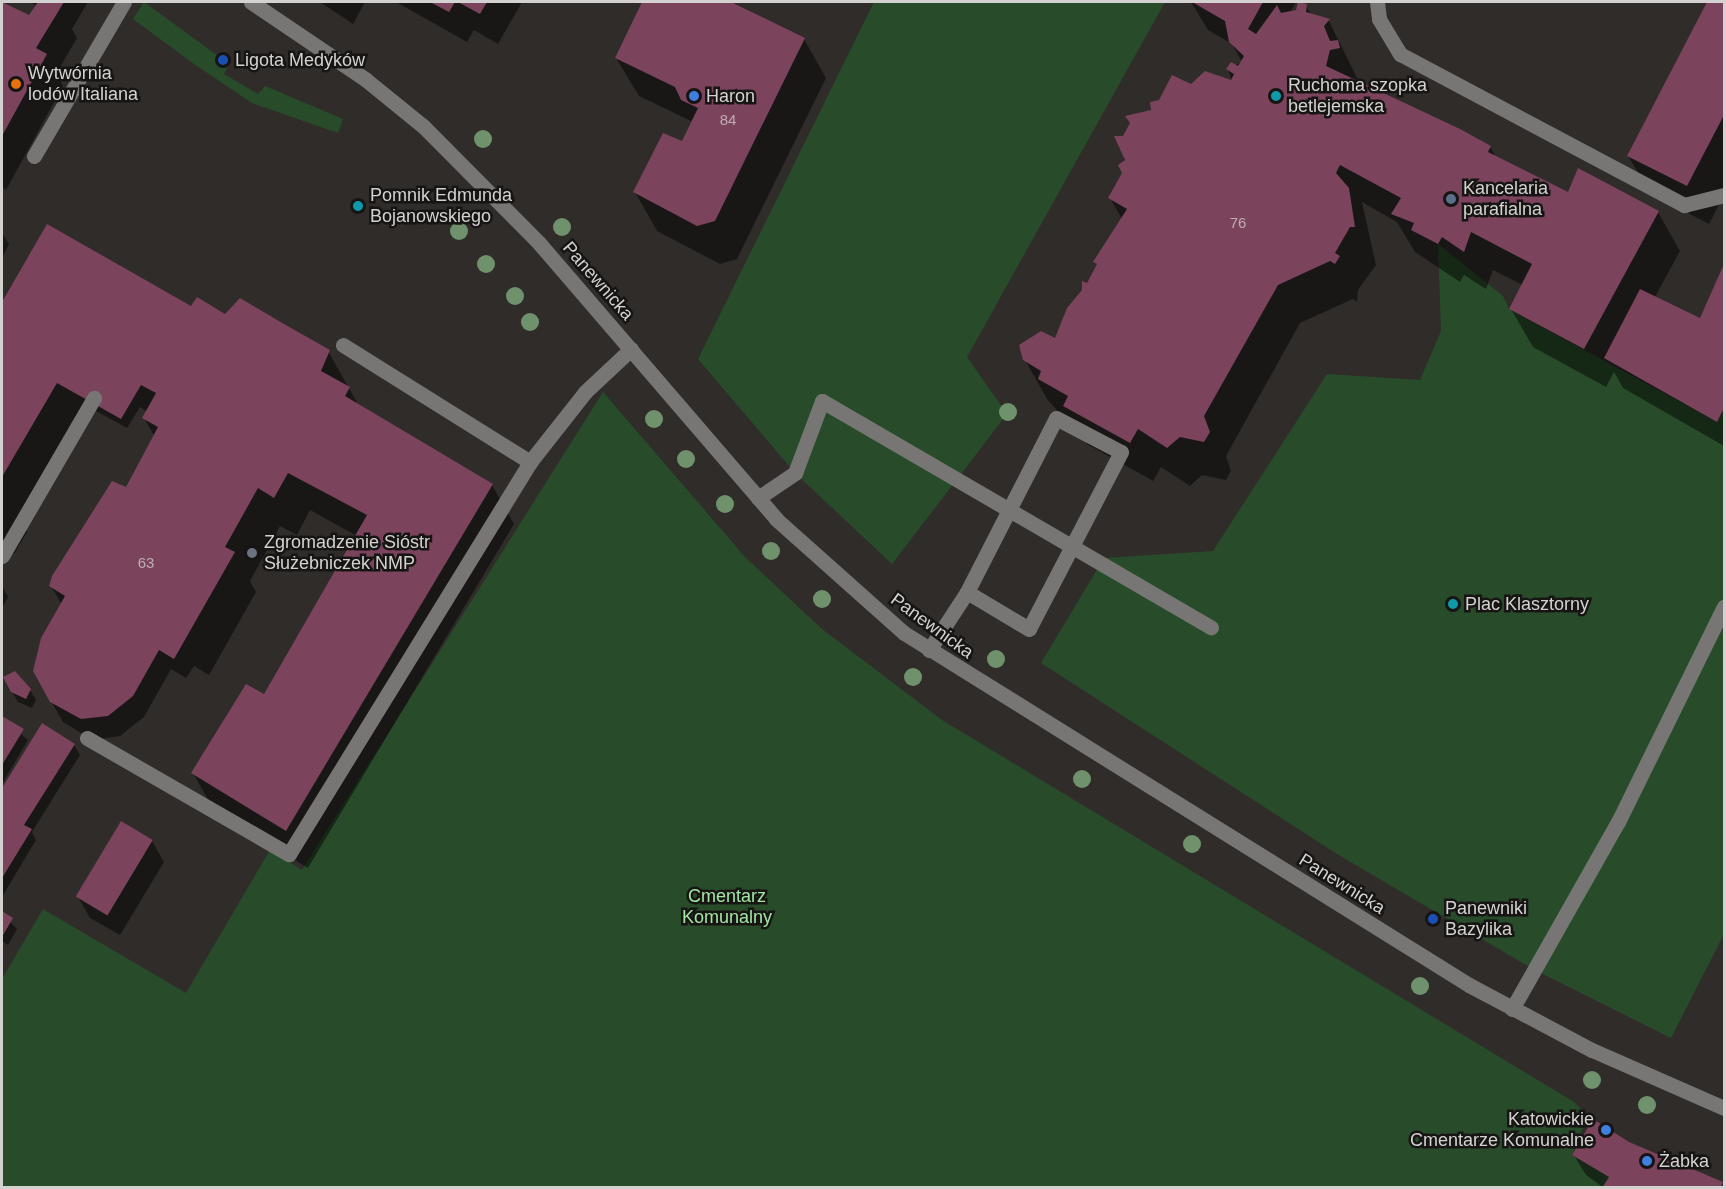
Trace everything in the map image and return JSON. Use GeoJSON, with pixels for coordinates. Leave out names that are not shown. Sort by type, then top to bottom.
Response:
{"type":"FeatureCollection","features":[{"type":"Feature","properties":{"kind":"street"},"geometry":{"type":"LineString","coordinates":[[34,156],[124,2]]}},
{"type":"Feature","properties":{"kind":"street","name":"Panewnicka"},"geometry":{"type":"LineString","coordinates":[[251,2],[365,79],[424,127],[539,243],[758,498],[835,577],[929,650],[1512,1009],[1725,1108]]}},
{"type":"Feature","properties":{"kind":"street"},"geometry":{"type":"LineString","coordinates":[[1377,2],[1379,19],[1400,54],[1684,205],[1725,195]]}},
{"type":"Feature","properties":{"kind":"street"},"geometry":{"type":"LineString","coordinates":[[344,345],[530,462]]}},
{"type":"Feature","properties":{"kind":"street"},"geometry":{"type":"LineString","coordinates":[[87,738],[289,854],[530,462],[585,392],[631,349]]}},
{"type":"Feature","properties":{"kind":"street"},"geometry":{"type":"LineString","coordinates":[[2,556],[94,398]]}},
{"type":"Feature","properties":{"kind":"street"},"geometry":{"type":"LineString","coordinates":[[758,498],[795,473],[822,401],[1007,512],[1211,627]]}},
{"type":"Feature","properties":{"kind":"street"},"geometry":{"type":"LineString","coordinates":[[929,650],[967,592],[1056,418],[1121,452],[1029,629],[967,592]]}},
{"type":"Feature","properties":{"kind":"street"},"geometry":{"type":"LineString","coordinates":[[1512,1009],[1618,822],[1725,607]]}},
{"type":"Feature","properties":{"kind":"green space"},"geometry":{"type":"Polygon","coordinates":[[[144,2],[229,64],[224,74],[258,94],[265,86],[343,119],[338,133],[252,103],[194,64],[133,19],[144,2]]]}},
{"type":"Feature","properties":{"kind":"green space"},"geometry":{"type":"Polygon","coordinates":[[[874,2],[1165,2],[967,357],[1007,414],[892,564],[795,473],[698,359],[874,2]]]}},
{"type":"Feature","properties":{"kind":"green space","name":"Plac Klasztorny"},"geometry":{"type":"Polygon","coordinates":[[[1438,244],[1503,296],[1509,309],[1717,422],[1724,408],[1724,934],[1671,1038],[1533,969],[1337,854],[1041,663],[1104,558],[1213,551],[1327,374],[1420,380],[1441,331],[1438,244]]]}},
{"type":"Feature","properties":{"kind":"green space","name":"Cmentarz Komunalny"},"geometry":{"type":"Polygon","coordinates":[[[603,392],[745,557],[822,629],[942,720],[1574,1102],[1588,1115],[1572,1155],[1609,1177],[1603,1188],[2,1188],[2,979],[43,909],[186,993],[270,850],[302,870],[603,392]]]}},
{"type":"Feature","properties":{"kind":"building","name":"Wytwórnia lodów Italiana"},"geometry":{"type":"Polygon","coordinates":[[[2,2],[29,15],[38,2],[64,2],[36,48],[47,54],[2,136],[2,2]]]}},
{"type":"Feature","properties":{"kind":"building"},"geometry":{"type":"Polygon","coordinates":[[[430,2],[455,2],[449,12],[430,2]]]}},
{"type":"Feature","properties":{"kind":"building"},"geometry":{"type":"Polygon","coordinates":[[[458,2],[487,2],[480,14],[458,2]]]}},
{"type":"Feature","properties":{"kind":"building"},"geometry":{"type":"Polygon","coordinates":[[[642,2],[731,2],[805,38],[715,221],[697,226],[633,192],[663,133],[682,141],[698,108],[681,100],[675,87],[615,58],[642,2]]]}},
{"type":"Feature","properties":{"kind":"building"},"geometry":{"type":"Polygon","coordinates":[[[1192,2],[1263,2],[1248,29],[1256,34],[1277,5],[1281,13],[1296,10],[1298,2],[1307,4],[1306,12],[1330,19],[1324,26],[1330,41],[1338,40],[1340,48],[1330,50],[1326,66],[1460,129],[1491,146],[1488,152],[1568,192],[1578,168],[1659,211],[1584,349],[1509,309],[1532,264],[1471,232],[1464,252],[1442,237],[1438,244],[1411,230],[1414,223],[1391,214],[1401,198],[1340,165],[1336,173],[1349,188],[1355,227],[1350,227],[1335,253],[1340,256],[1335,264],[1330,261],[1278,285],[1204,416],[1210,432],[1204,442],[1180,437],[1167,448],[1138,429],[1130,443],[1063,406],[1068,396],[1038,379],[1041,371],[1023,360],[1019,345],[1041,331],[1055,338],[1067,308],[1082,290],[1082,281],[1087,283],[1097,264],[1093,262],[1127,209],[1108,198],[1122,173],[1118,165],[1125,160],[1114,136],[1123,136],[1130,123],[1125,116],[1151,110],[1150,102],[1159,100],[1172,75],[1191,84],[1205,71],[1231,80],[1234,74],[1226,69],[1231,62],[1238,66],[1244,56],[1229,42],[1225,21],[1192,2]]]}},
{"type":"Feature","properties":{"kind":"building"},"geometry":{"type":"Polygon","coordinates":[[[1707,2],[1724,2],[1724,115],[1687,186],[1627,156],[1707,2]]]}},
{"type":"Feature","properties":{"kind":"building"},"geometry":{"type":"Polygon","coordinates":[[[47,224],[191,306],[197,297],[225,314],[240,298],[330,350],[321,371],[350,387],[345,396],[493,484],[286,831],[191,773],[246,684],[264,694],[367,515],[288,473],[274,498],[258,488],[225,547],[235,552],[174,659],[159,650],[133,696],[108,716],[81,719],[50,702],[33,671],[41,638],[65,596],[49,586],[52,576],[112,481],[126,487],[158,427],[142,418],[156,393],[141,385],[121,419],[57,383],[2,477],[2,302],[47,224]]]}},
{"type":"Feature","properties":{"kind":"building"},"geometry":{"type":"Polygon","coordinates":[[[1724,264],[1724,408],[1717,422],[1604,358],[1640,289],[1700,318],[1724,264]]]}},
{"type":"Feature","properties":{"kind":"building"},"geometry":{"type":"Polygon","coordinates":[[[15,671],[31,689],[26,699],[11,692],[3,677],[15,671]]]}},
{"type":"Feature","properties":{"kind":"building"},"geometry":{"type":"Polygon","coordinates":[[[2,716],[24,729],[2,765],[2,716]]]}},
{"type":"Feature","properties":{"kind":"building"},"geometry":{"type":"Polygon","coordinates":[[[42,723],[75,744],[24,825],[32,829],[2,878],[2,788],[42,723]]]}},
{"type":"Feature","properties":{"kind":"building"},"geometry":{"type":"Polygon","coordinates":[[[121,821],[153,840],[107,915],[76,896],[121,821]]]}},
{"type":"Feature","properties":{"kind":"building"},"geometry":{"type":"Polygon","coordinates":[[[2,911],[13,918],[2,937],[2,911]]]}},
{"type":"Feature","properties":{"kind":"building"},"geometry":{"type":"Polygon","coordinates":[[[1593,1119],[1629,1142],[1723,1182],[1720,1188],[1602,1188],[1609,1177],[1572,1155],[1593,1119]]]}},
{"type":"Feature","properties":{"kind":"place","name":"Ligota Medyków"},"geometry":{"type":"Point","coordinates":[223,60]}},
{"type":"Feature","properties":{"kind":"place","name":"Wytwórnia lodów Italiana"},"geometry":{"type":"Point","coordinates":[16,84]}},
{"type":"Feature","properties":{"kind":"place","name":"Haron"},"geometry":{"type":"Point","coordinates":[694,96]}},
{"type":"Feature","properties":{"kind":"place","name":"Ruchoma szopka betlejemska"},"geometry":{"type":"Point","coordinates":[1276,96]}},
{"type":"Feature","properties":{"kind":"place","name":"Kancelaria parafialna"},"geometry":{"type":"Point","coordinates":[1451,199]}},
{"type":"Feature","properties":{"kind":"place","name":"Pomnik Edmunda Bojanowskiego"},"geometry":{"type":"Point","coordinates":[358,206]}},
{"type":"Feature","properties":{"kind":"place","name":"Zgromadzenie Sióstr Służebniczek NMP"},"geometry":{"type":"Point","coordinates":[252,553]}},
{"type":"Feature","properties":{"kind":"place","name":"Plac Klasztorny"},"geometry":{"type":"Point","coordinates":[1453,604]}},
{"type":"Feature","properties":{"kind":"place","name":"Panewniki Bazylika"},"geometry":{"type":"Point","coordinates":[1433,919]}},
{"type":"Feature","properties":{"kind":"place","name":"Katowickie Cmentarze Komunalne"},"geometry":{"type":"Point","coordinates":[1606,1130]}},
{"type":"Feature","properties":{"kind":"place","name":"Żabka"},"geometry":{"type":"Point","coordinates":[1647,1161]}}]}
